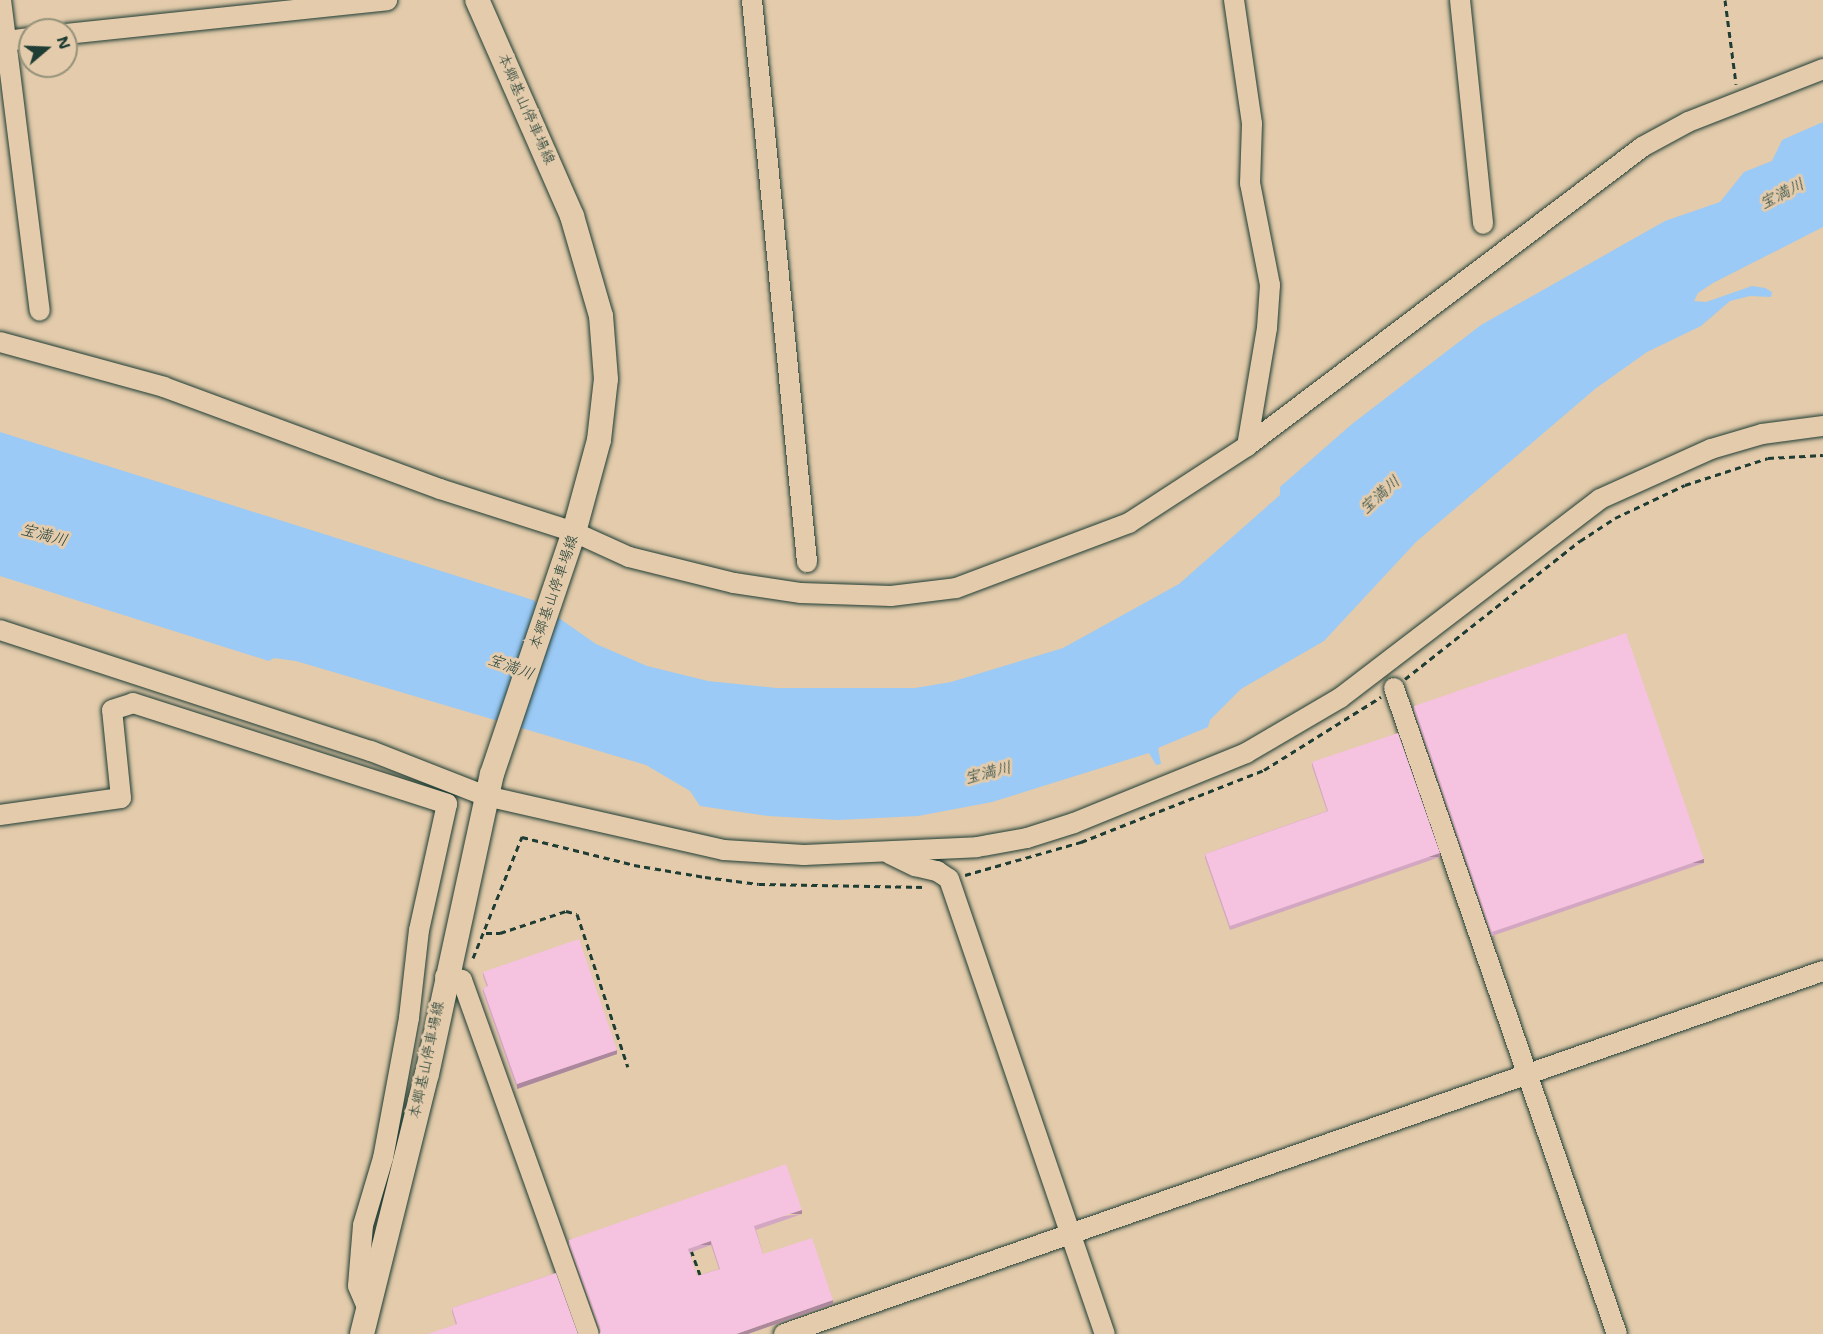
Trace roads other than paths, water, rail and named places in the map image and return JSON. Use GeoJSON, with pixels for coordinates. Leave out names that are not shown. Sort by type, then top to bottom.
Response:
{"type":"FeatureCollection","features":[{"type":"Feature","properties":{"kind":"main road","name":"本郷基山停車場線"},"geometry":{"type":"LineString","coordinates":[[362,1334],[367,1307],[453,978],[489,785],[573,537],[599,440],[606,379],[601,316],[572,216],[477,0]]}},
{"type":"Feature","properties":{"kind":"street"},"geometry":{"type":"LineString","coordinates":[[1,0],[2,41],[40,311]]}},
{"type":"Feature","properties":{"kind":"street"},"geometry":{"type":"LineString","coordinates":[[78,33],[387,0]]}},
{"type":"Feature","properties":{"kind":"street"},"geometry":{"type":"LineString","coordinates":[[752,0],[807,562]]}},
{"type":"Feature","properties":{"kind":"street"},"geometry":{"type":"LineString","coordinates":[[1234,0],[1252,124],[1250,183],[1270,285],[1267,328],[1247,446]]}},
{"type":"Feature","properties":{"kind":"street"},"geometry":{"type":"LineString","coordinates":[[1461,0],[1483,224]]}},
{"type":"Feature","properties":{"kind":"street"},"geometry":{"type":"LineString","coordinates":[[2,41],[18,39]]}},
{"type":"Feature","properties":{"kind":"street"},"geometry":{"type":"LineString","coordinates":[[0,342],[164,387],[629,557],[734,583],[835,596],[913,594],[956,588],[1128,523],[1247,446],[1642,147],[1739,100],[1823,69]]}},
{"type":"Feature","properties":{"kind":"street"},"geometry":{"type":"LineString","coordinates":[[0,630],[371,751],[724,850],[804,855],[977,847],[1027,838],[1074,823],[1246,753],[1340,698],[1600,499],[1711,449],[1762,434],[1823,426]]}},
{"type":"Feature","properties":{"kind":"street"},"geometry":{"type":"LineString","coordinates":[[1394,688],[1617,1334]]}},
{"type":"Feature","properties":{"kind":"street"},"geometry":{"type":"LineString","coordinates":[[0,815],[121,798],[112,710],[133,703],[447,804],[419,930],[409,1018],[383,1158],[363,1225],[358,1286],[367,1307]]}},
{"type":"Feature","properties":{"kind":"street"},"geometry":{"type":"LineString","coordinates":[[885,852],[915,866],[938,871],[949,879],[1105,1334]]}},
{"type":"Feature","properties":{"kind":"street"},"geometry":{"type":"LineString","coordinates":[[784,1334],[1823,971]]}},
{"type":"Feature","properties":{"kind":"street"},"geometry":{"type":"LineString","coordinates":[[453,978],[589,1334]]}},
{"type":"Feature","properties":{"kind":"water","name":"宝満川"},"geometry":{"type":"Polygon","coordinates":[[[1823,122],[1823,227],[1713,283],[1698,293],[1694,301],[1706,302],[1752,286],[1765,288],[1772,292],[1771,297],[1750,296],[1730,301],[1701,326],[1647,352],[1595,389],[1416,542],[1324,641],[1241,689],[1210,720],[1208,727],[1158,748],[1161,764],[1156,765],[1149,753],[992,802],[918,816],[838,820],[768,816],[700,806],[690,791],[646,765],[296,661],[274,658],[269,661],[0,576],[0,432],[533,600],[596,644],[647,666],[708,681],[776,688],[915,688],[951,682],[1063,648],[1179,584],[1280,495],[1280,487],[1352,424],[1481,325],[1665,221],[1720,202],[1744,172],[1772,161],[1782,140],[1823,122]]]}}]}
